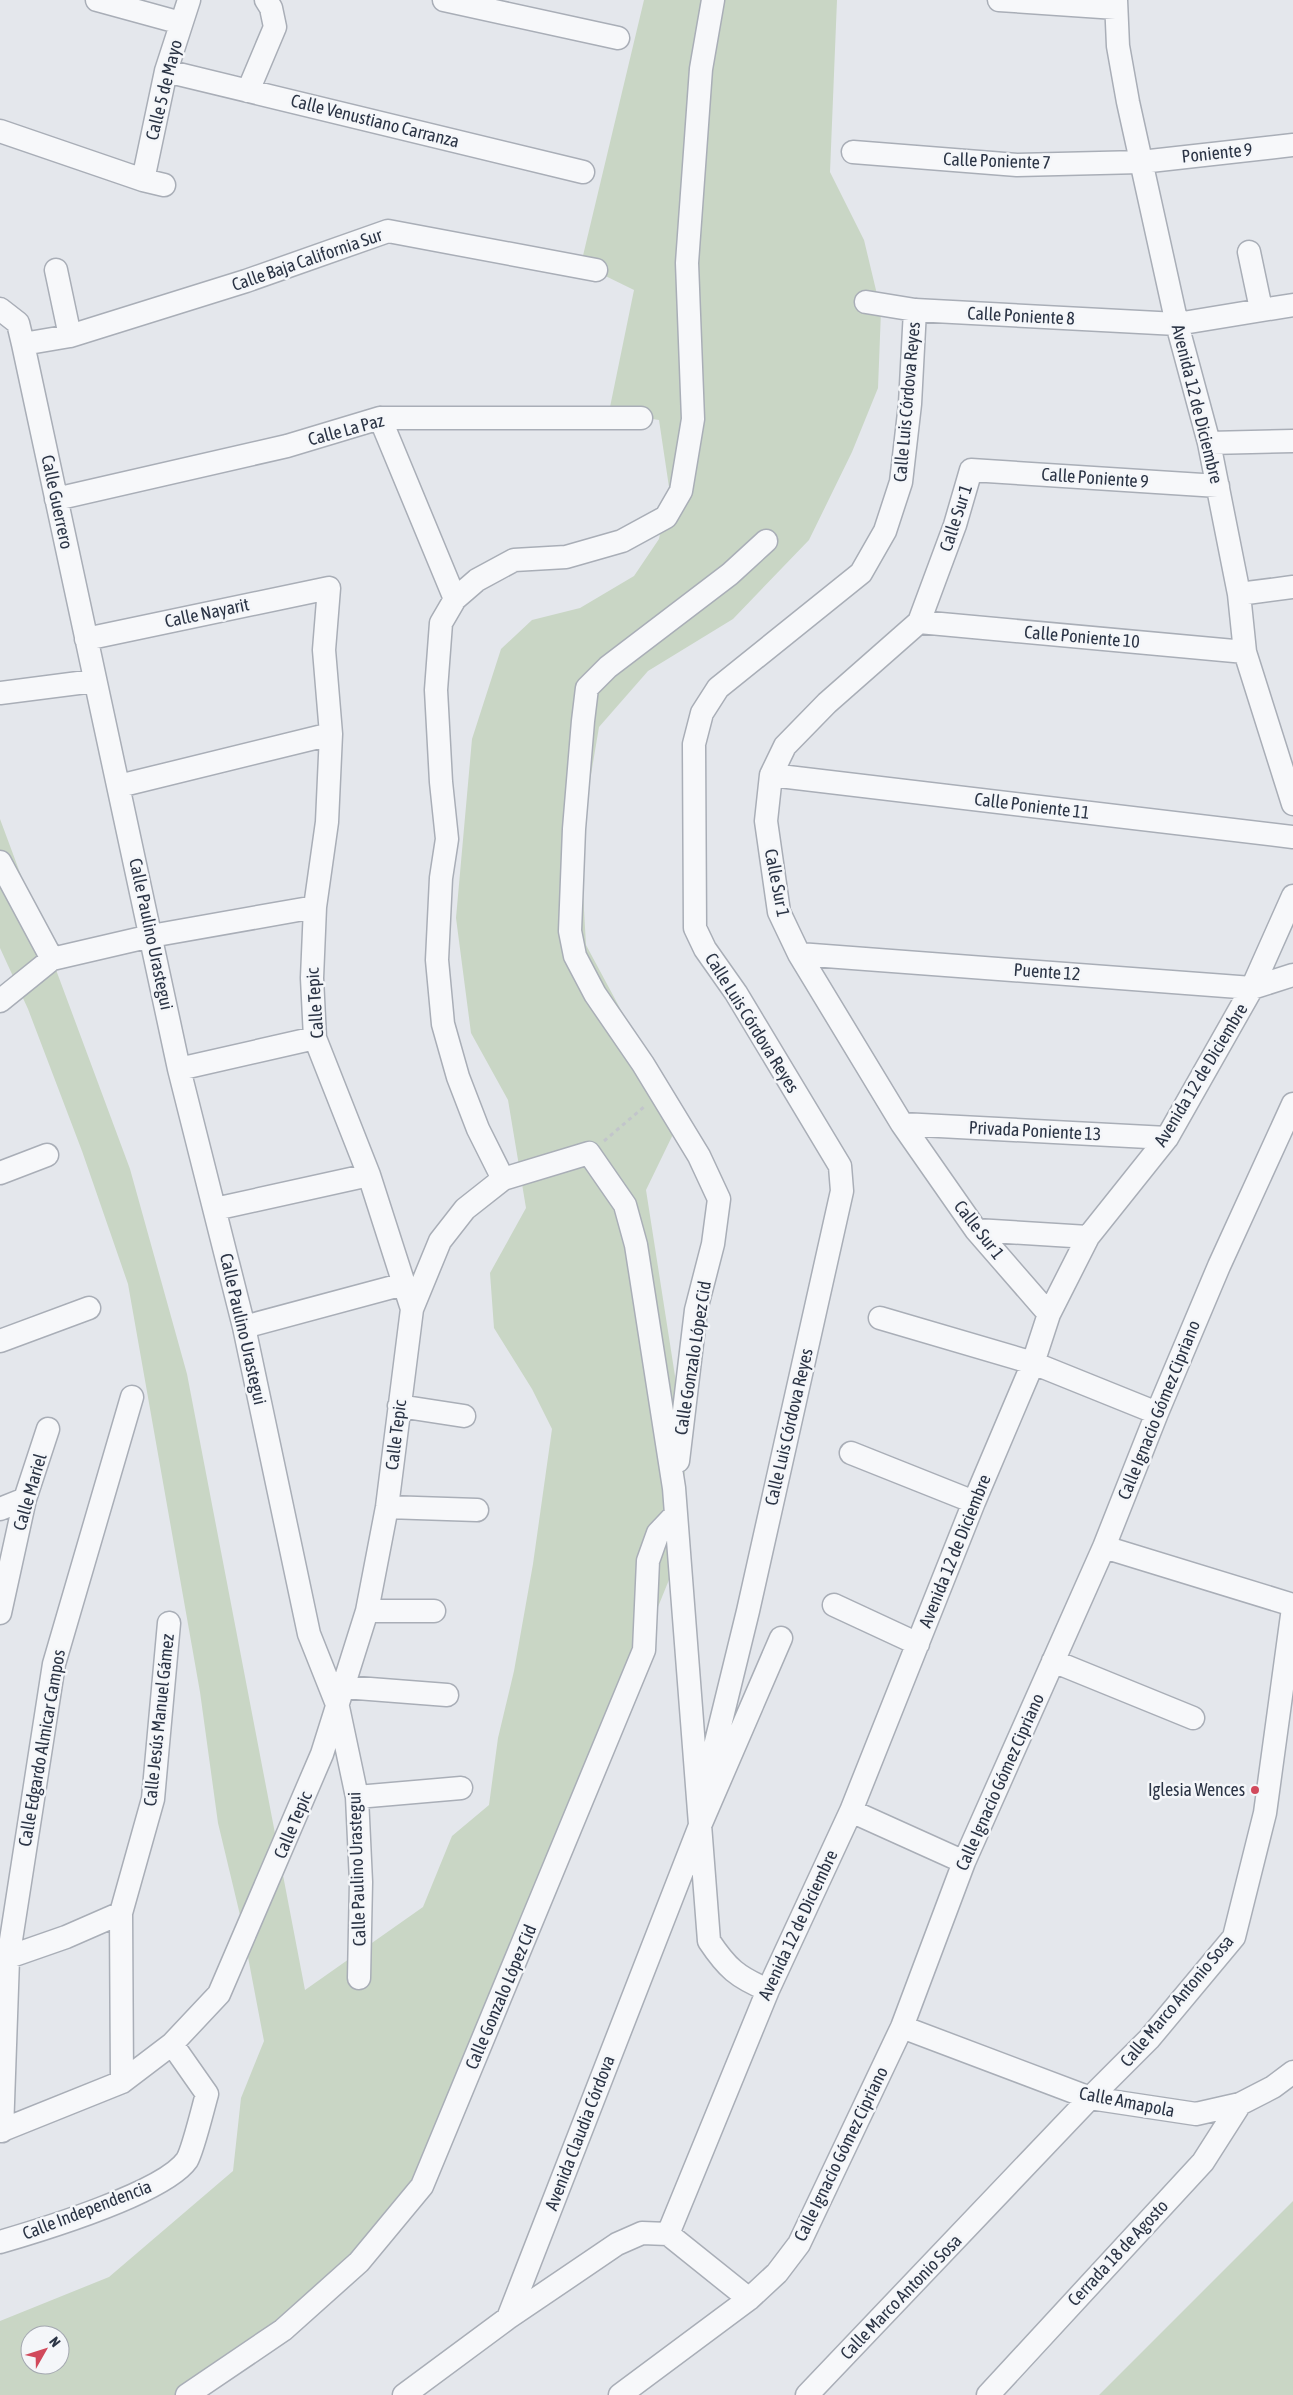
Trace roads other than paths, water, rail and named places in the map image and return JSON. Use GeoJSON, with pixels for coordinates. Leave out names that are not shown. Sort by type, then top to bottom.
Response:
{"type":"FeatureCollection","features":[{"type":"Feature","properties":{"kind":"street"},"geometry":{"type":"LineString","coordinates":[[98,0],[181,24]]}},
{"type":"Feature","properties":{"kind":"street","name":"Calle 5 de Mayo"},"geometry":{"type":"LineString","coordinates":[[0,131],[153,183],[166,71],[189,0]]}},
{"type":"Feature","properties":{"kind":"street"},"geometry":{"type":"LineString","coordinates":[[248,91],[275,27],[271,8],[266,0]]}},
{"type":"Feature","properties":{"kind":"street"},"geometry":{"type":"LineString","coordinates":[[444,0],[618,38]]}},
{"type":"Feature","properties":{"kind":"street"},"geometry":{"type":"LineString","coordinates":[[512,1176],[478,1129],[458,1078],[443,1024],[437,960],[441,878],[447,839],[441,782],[436,690],[441,623],[455,599],[477,580],[514,560],[566,557],[622,540],[666,517],[681,491],[693,419],[687,263],[701,69],[713,0]]}},
{"type":"Feature","properties":{"kind":"street"},"geometry":{"type":"LineString","coordinates":[[999,0],[1116,4]]}},
{"type":"Feature","properties":{"kind":"street","name":"Avenida 12 de Diciembre"},"geometry":{"type":"LineString","coordinates":[[1116,4],[1118,46],[1141,162],[1177,324],[1209,443],[1239,594],[1245,652],[1293,804]]}},
{"type":"Feature","properties":{"kind":"street","name":"Calle Venustiano Carranza"},"geometry":{"type":"LineString","coordinates":[[166,71],[583,172]]}},
{"type":"Feature","properties":{"kind":"street","name":"Poniente 9"},"geometry":{"type":"LineString","coordinates":[[1141,162],[1293,145]]}},
{"type":"Feature","properties":{"kind":"street","name":"Calle Poniente 7"},"geometry":{"type":"LineString","coordinates":[[853,152],[1017,165],[1141,162]]}},
{"type":"Feature","properties":{"kind":"street","name":"Calle Baja California Sur"},"geometry":{"type":"LineString","coordinates":[[21,334],[70,336],[246,281],[388,231],[596,270]]}},
{"type":"Feature","properties":{"kind":"street"},"geometry":{"type":"LineString","coordinates":[[1249,252],[1261,309]]}},
{"type":"Feature","properties":{"kind":"street"},"geometry":{"type":"LineString","coordinates":[[56,270],[70,336]]}},
{"type":"Feature","properties":{"kind":"street","name":"Calle Poniente 8"},"geometry":{"type":"LineString","coordinates":[[866,302],[916,310],[1177,324],[1293,305]]}},
{"type":"Feature","properties":{"kind":"street"},"geometry":{"type":"LineString","coordinates":[[0,309],[21,334]]}},
{"type":"Feature","properties":{"kind":"street","name":"Calle Luis Córdova Reyes"},"geometry":{"type":"LineString","coordinates":[[707,1793],[714,1750],[741,1639],[842,1191],[840,1166],[736,993],[705,949],[696,928],[694,744],[702,713],[718,688],[861,574],[885,531],[902,482],[910,404],[916,310]]}},
{"type":"Feature","properties":{"kind":"street","name":"Calle Guerrero"},"geometry":{"type":"LineString","coordinates":[[21,334],[94,681]]}},
{"type":"Feature","properties":{"kind":"street"},"geometry":{"type":"LineString","coordinates":[[380,418],[455,599]]}},
{"type":"Feature","properties":{"kind":"street","name":"Calle La Paz"},"geometry":{"type":"LineString","coordinates":[[56,499],[287,446],[380,418],[641,418]]}},
{"type":"Feature","properties":{"kind":"street"},"geometry":{"type":"LineString","coordinates":[[1209,443],[1293,441]]}},
{"type":"Feature","properties":{"kind":"street","name":"Calle Poniente 9"},"geometry":{"type":"LineString","coordinates":[[971,470],[1218,486]]}},
{"type":"Feature","properties":{"kind":"street","name":"Calle Sur 1"},"geometry":{"type":"LineString","coordinates":[[971,470],[955,525],[918,622],[827,704],[785,746],[770,775],[766,821],[779,912],[799,954],[902,1124],[976,1230],[1050,1314]]}},
{"type":"Feature","properties":{"kind":"street","name":"Calle Gonzalo López Cid"},"geometry":{"type":"LineString","coordinates":[[674,1488],[696,1310],[712,1244],[719,1199],[699,1156],[661,1093],[595,994],[575,956],[570,931],[574,829],[588,688],[608,667],[730,574],[766,541]]}},
{"type":"Feature","properties":{"kind":"street"},"geometry":{"type":"LineString","coordinates":[[1239,594],[1293,587]]}},
{"type":"Feature","properties":{"kind":"street","name":"Calle Nayarit"},"geometry":{"type":"LineString","coordinates":[[86,639],[329,588]]}},
{"type":"Feature","properties":{"kind":"street","name":"Calle Tepic"},"geometry":{"type":"LineString","coordinates":[[1,2131],[122,2082],[172,2044],[219,1994],[322,1754],[367,1611],[387,1507],[412,1308],[370,1175],[315,1038],[312,978],[315,907],[327,822],[331,734],[324,650],[329,588]]}},
{"type":"Feature","properties":{"kind":"street","name":"Calle Poniente 10"},"geometry":{"type":"LineString","coordinates":[[918,622],[1245,652]]}},
{"type":"Feature","properties":{"kind":"street"},"geometry":{"type":"LineString","coordinates":[[0,692],[94,681]]}},
{"type":"Feature","properties":{"kind":"street","name":"Calle Paulino Urastegui"},"geometry":{"type":"LineString","coordinates":[[94,681],[119,786],[179,1069],[244,1327],[309,1634],[341,1697],[357,1797],[360,1882],[359,1978]]}},
{"type":"Feature","properties":{"kind":"street"},"geometry":{"type":"LineString","coordinates":[[119,786],[331,734]]}},
{"type":"Feature","properties":{"kind":"street","name":"Calle Poniente 11"},"geometry":{"type":"LineString","coordinates":[[770,775],[1293,837]]}},
{"type":"Feature","properties":{"kind":"street"},"geometry":{"type":"LineString","coordinates":[[0,862],[52,959]]}},
{"type":"Feature","properties":{"kind":"street","name":"Avenida 12 de Diciembre"},"geometry":{"type":"LineString","coordinates":[[668,2234],[768,1990],[851,1811],[974,1502],[1032,1363],[1050,1314],[1088,1237],[1167,1138],[1252,988],[1293,896]]}},
{"type":"Feature","properties":{"kind":"street"},"geometry":{"type":"LineString","coordinates":[[0,1001],[52,959],[151,936],[315,907]]}},
{"type":"Feature","properties":{"kind":"street","name":"Puente 12"},"geometry":{"type":"LineString","coordinates":[[799,954],[1252,988],[1293,975]]}},
{"type":"Feature","properties":{"kind":"street"},"geometry":{"type":"LineString","coordinates":[[179,1069],[315,1038]]}},
{"type":"Feature","properties":{"kind":"street","name":"Calle Ignacio Gómez Cipriano"},"geometry":{"type":"LineString","coordinates":[[620,2395],[749,2299],[777,2273],[799,2244],[902,2027],[964,1862],[1104,1547],[1157,1413],[1219,1266],[1293,1104]]}},
{"type":"Feature","properties":{"kind":"street","name":"Privada Poniente 13"},"geometry":{"type":"LineString","coordinates":[[902,1124],[1167,1138]]}},
{"type":"Feature","properties":{"kind":"street"},"geometry":{"type":"LineString","coordinates":[[0,1173],[47,1155]]}},
{"type":"Feature","properties":{"kind":"street"},"geometry":{"type":"LineString","coordinates":[[412,1308],[440,1241],[465,1209],[512,1176],[580,1155],[625,1205],[636,1245],[674,1488],[707,1793]]}},
{"type":"Feature","properties":{"kind":"street"},"geometry":{"type":"LineString","coordinates":[[214,1209],[370,1175]]}},
{"type":"Feature","properties":{"kind":"street"},"geometry":{"type":"LineString","coordinates":[[976,1230],[1088,1237]]}},
{"type":"Feature","properties":{"kind":"street"},"geometry":{"type":"LineString","coordinates":[[244,1327],[404,1284]]}},
{"type":"Feature","properties":{"kind":"street"},"geometry":{"type":"LineString","coordinates":[[0,1341],[88,1308]]}},
{"type":"Feature","properties":{"kind":"street"},"geometry":{"type":"LineString","coordinates":[[880,1318],[1032,1363],[1157,1413]]}},
{"type":"Feature","properties":{"kind":"street","name":"Calle Edgardo Almicar Campos"},"geometry":{"type":"LineString","coordinates":[[1,2131],[4,1959],[54,1664],[132,1397]]}},
{"type":"Feature","properties":{"kind":"street"},"geometry":{"type":"LineString","coordinates":[[400,1406],[464,1416]]}},
{"type":"Feature","properties":{"kind":"street","name":"Calle Mariel"},"geometry":{"type":"LineString","coordinates":[[0,1613],[26,1499],[48,1429]]}},
{"type":"Feature","properties":{"kind":"street"},"geometry":{"type":"LineString","coordinates":[[851,1453],[974,1502]]}},
{"type":"Feature","properties":{"kind":"street"},"geometry":{"type":"LineString","coordinates":[[0,1509],[26,1499]]}},
{"type":"Feature","properties":{"kind":"street"},"geometry":{"type":"LineString","coordinates":[[387,1507],[477,1510]]}},
{"type":"Feature","properties":{"kind":"street","name":"Calle Gonzalo López Cid"},"geometry":{"type":"LineString","coordinates":[[187,2395],[283,2330],[359,2262],[422,2186],[644,1650],[648,1561],[658,1533],[676,1514]]}},
{"type":"Feature","properties":{"kind":"street"},"geometry":{"type":"LineString","coordinates":[[1104,1547],[1293,1607]]}},
{"type":"Feature","properties":{"kind":"street"},"geometry":{"type":"LineString","coordinates":[[834,1605],[918,1644]]}},
{"type":"Feature","properties":{"kind":"street","name":"Calle Marco Antonio Sosa"},"geometry":{"type":"LineString","coordinates":[[807,2395],[1090,2098],[1149,2039],[1234,1937],[1265,1813],[1293,1607]]}},
{"type":"Feature","properties":{"kind":"street"},"geometry":{"type":"LineString","coordinates":[[367,1611],[434,1611]]}},
{"type":"Feature","properties":{"kind":"street","name":"Calle Jesús Manuel Gámez"},"geometry":{"type":"LineString","coordinates":[[122,2082],[121,1912],[153,1800],[169,1623]]}},
{"type":"Feature","properties":{"kind":"street"},"geometry":{"type":"LineString","coordinates":[[768,1990],[746,1981],[724,1964],[708,1941],[699,1828],[707,1793],[780,1638]]}},
{"type":"Feature","properties":{"kind":"street"},"geometry":{"type":"LineString","coordinates":[[1053,1661],[1193,1718]]}},
{"type":"Feature","properties":{"kind":"street"},"geometry":{"type":"LineString","coordinates":[[341,1697],[447,1695]]}},
{"type":"Feature","properties":{"kind":"street"},"geometry":{"type":"LineString","coordinates":[[357,1797],[461,1788]]}},
{"type":"Feature","properties":{"kind":"street"},"geometry":{"type":"LineString","coordinates":[[851,1811],[964,1862]]}},
{"type":"Feature","properties":{"kind":"street","name":"Avenida Claudia Córdova"},"geometry":{"type":"LineString","coordinates":[[508,2318],[699,1828]]}},
{"type":"Feature","properties":{"kind":"street"},"geometry":{"type":"LineString","coordinates":[[4,1959],[66,1937],[121,1912]]}},
{"type":"Feature","properties":{"kind":"street","name":"Calle Amapola"},"geometry":{"type":"LineString","coordinates":[[902,2027],[1090,2098],[1196,2114],[1240,2104],[1273,2087],[1293,2072]]}},
{"type":"Feature","properties":{"kind":"street","name":"Calle Independencia"},"geometry":{"type":"LineString","coordinates":[[0,2242],[62,2223],[162,2182],[187,2160],[207,2094],[172,2044]]}},
{"type":"Feature","properties":{"kind":"street","name":"Cerrada 18 de Agosto"},"geometry":{"type":"LineString","coordinates":[[988,2395],[1203,2162],[1240,2104]]}},
{"type":"Feature","properties":{"kind":"street"},"geometry":{"type":"LineString","coordinates":[[404,2395],[508,2318],[617,2244],[642,2233],[668,2234],[749,2299]]}},
{"type":"Feature","properties":{"kind":"place","name":"Iglesia Wences"},"geometry":{"type":"Point","coordinates":[1255,1790]}}]}
